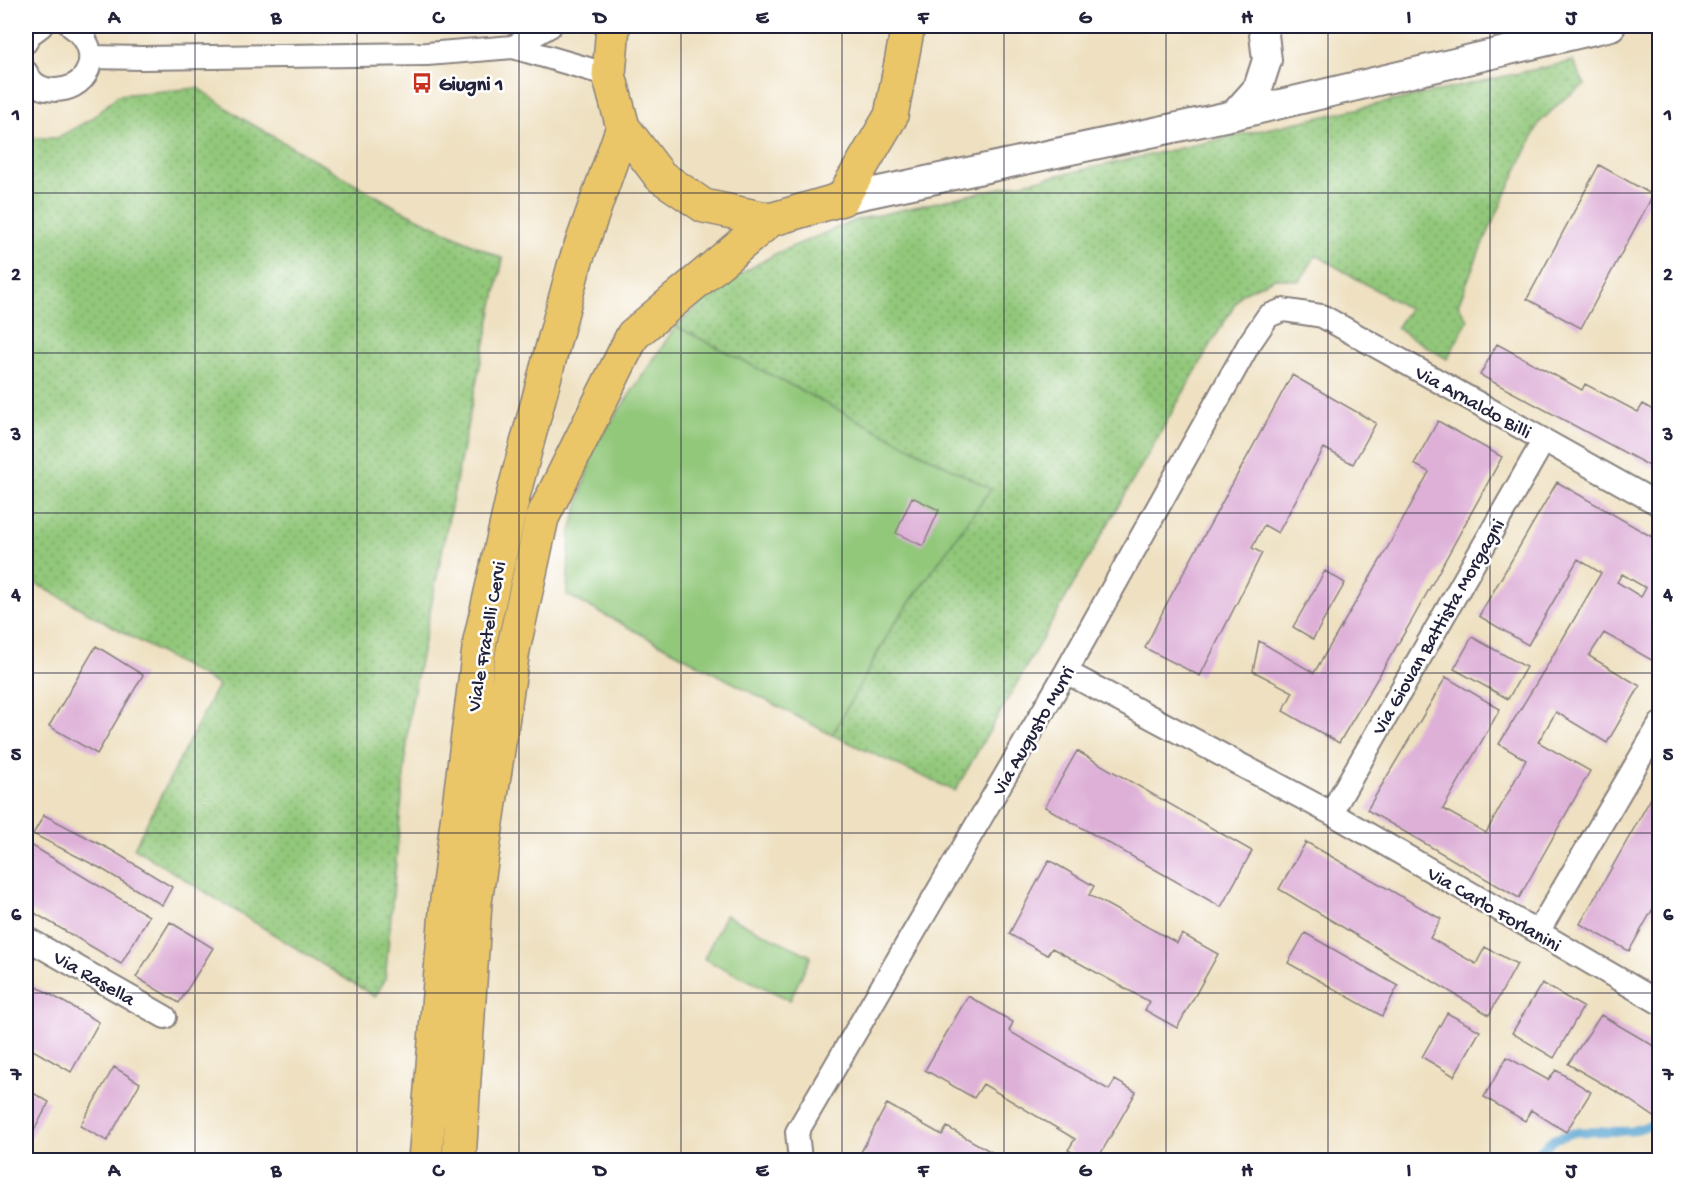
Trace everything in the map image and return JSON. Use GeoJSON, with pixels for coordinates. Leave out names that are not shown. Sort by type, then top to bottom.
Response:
{"type":"FeatureCollection","features":[{"type":"Feature","properties":{"kind":"main road","name":"Viale Fratelli Cervi"},"geometry":{"type":"LineString","coordinates":[[613,26],[609,75],[623,127],[660,176],[704,206],[770,220]]}},
{"type":"Feature","properties":{"kind":"main road"},"geometry":{"type":"LineString","coordinates":[[842,199],[891,116],[908,26]]}},
{"type":"Feature","properties":{"kind":"main road","name":"Viale Fratelli Cervi"},"geometry":{"type":"LineString","coordinates":[[425,1161],[447,900],[480,641],[513,496],[574,266],[623,127]]}},
{"type":"Feature","properties":{"kind":"main road","name":"Viale Fratelli Cervi"},"geometry":{"type":"LineString","coordinates":[[459,1161],[476,902],[513,650],[542,518],[633,335],[770,220],[842,199]]}},
{"type":"Feature","properties":{"kind":"street"},"geometry":{"type":"LineString","coordinates":[[26,42],[29,35],[41,26]]}},
{"type":"Feature","properties":{"kind":"street"},"geometry":{"type":"LineString","coordinates":[[513,47],[550,26]]}},
{"type":"Feature","properties":{"kind":"street"},"geometry":{"type":"LineString","coordinates":[[1234,115],[1258,88],[1267,60],[1263,26]]}},
{"type":"Feature","properties":{"kind":"street"},"geometry":{"type":"LineString","coordinates":[[842,199],[1234,115],[1611,26]]}},
{"type":"Feature","properties":{"kind":"street"},"geometry":{"type":"LineString","coordinates":[[28,80],[42,88],[58,91],[69,89],[84,77],[89,69],[91,57],[88,44],[77,28]]}},
{"type":"Feature","properties":{"kind":"street"},"geometry":{"type":"LineString","coordinates":[[91,57],[427,54],[513,47],[609,75]]}},
{"type":"Feature","properties":{"kind":"street","name":"Via Arnaldo Billi"},"geometry":{"type":"LineString","coordinates":[[1283,310],[1322,316],[1659,505]]}},
{"type":"Feature","properties":{"kind":"street","name":"Via Augusto Murri"},"geometry":{"type":"LineString","coordinates":[[800,1161],[797,1132],[1066,672],[1249,344],[1268,316],[1283,310]]}},
{"type":"Feature","properties":{"kind":"street","name":"Via Giovan Battista Morgagni"},"geometry":{"type":"LineString","coordinates":[[1331,813],[1544,440]]}},
{"type":"Feature","properties":{"kind":"street","name":"Via Carlo Forlanini"},"geometry":{"type":"LineString","coordinates":[[1066,672],[1331,813],[1659,1003]]}},
{"type":"Feature","properties":{"kind":"street"},"geometry":{"type":"LineString","coordinates":[[1538,932],[1659,724]]}},
{"type":"Feature","properties":{"kind":"street","name":"Via Rasella"},"geometry":{"type":"LineString","coordinates":[[26,938],[165,1017]]}},
{"type":"Feature","properties":{"kind":"green space"},"geometry":{"type":"Polygon","coordinates":[[[1573,61],[1585,85],[1564,99],[1539,123],[1479,252],[1458,305],[1468,320],[1447,359],[1396,328],[1409,309],[1316,255],[1300,281],[1275,278],[1241,294],[955,791],[832,735],[892,627],[676,326],[728,281],[777,253],[856,220],[1573,61]]]}},
{"type":"Feature","properties":{"kind":"green space"},"geometry":{"type":"Polygon","coordinates":[[[198,88],[243,119],[399,209],[503,259],[410,711],[385,980],[375,997],[134,848],[218,685],[26,578],[26,138],[57,138],[93,118],[118,95],[198,88]]]}},
{"type":"Feature","properties":{"kind":"green space"},"geometry":{"type":"Polygon","coordinates":[[[676,326],[991,489],[892,627],[832,735],[567,595],[570,535],[594,447],[676,326]]]}},
{"type":"Feature","properties":{"kind":"green space"},"geometry":{"type":"Polygon","coordinates":[[[725,915],[811,956],[790,1000],[704,959],[725,915]]]}},
{"type":"Feature","properties":{"kind":"building"},"geometry":{"type":"Polygon","coordinates":[[[1599,165],[1653,195],[1581,328],[1527,299],[1599,165]]]}},
{"type":"Feature","properties":{"kind":"building"},"geometry":{"type":"Polygon","coordinates":[[[1497,344],[1582,390],[1585,384],[1638,412],[1643,404],[1659,414],[1659,471],[1480,375],[1497,344]]]}},
{"type":"Feature","properties":{"kind":"building"},"geometry":{"type":"Polygon","coordinates":[[[1292,375],[1376,423],[1353,464],[1324,448],[1278,533],[1264,525],[1252,548],[1262,553],[1200,676],[1145,648],[1167,603],[1292,375]]]}},
{"type":"Feature","properties":{"kind":"building"},"geometry":{"type":"Polygon","coordinates":[[[1438,421],[1502,457],[1411,622],[1339,743],[1283,711],[1293,692],[1253,671],[1259,641],[1314,673],[1429,472],[1414,464],[1438,421]]]}},
{"type":"Feature","properties":{"kind":"building"},"geometry":{"type":"Polygon","coordinates":[[[1557,482],[1659,541],[1659,654],[1655,662],[1604,633],[1589,656],[1640,686],[1607,743],[1556,712],[1538,742],[1590,771],[1519,898],[1367,810],[1446,677],[1500,709],[1443,809],[1486,833],[1526,760],[1499,744],[1601,573],[1578,559],[1528,645],[1479,616],[1557,482]],[[1622,574],[1617,582],[1641,597],[1646,588],[1622,574]]]}},
{"type":"Feature","properties":{"kind":"building"},"geometry":{"type":"Polygon","coordinates":[[[912,497],[939,510],[923,546],[896,533],[912,497]]]}},
{"type":"Feature","properties":{"kind":"building"},"geometry":{"type":"Polygon","coordinates":[[[1325,571],[1345,583],[1313,639],[1293,627],[1325,571]]]}},
{"type":"Feature","properties":{"kind":"building"},"geometry":{"type":"Polygon","coordinates":[[[1472,637],[1526,667],[1508,699],[1454,669],[1472,637]]]}},
{"type":"Feature","properties":{"kind":"building"},"geometry":{"type":"Polygon","coordinates":[[[96,646],[143,675],[97,754],[49,726],[96,646]]]}},
{"type":"Feature","properties":{"kind":"building"},"geometry":{"type":"Polygon","coordinates":[[[1077,751],[1252,851],[1221,907],[1045,807],[1077,751]]]}},
{"type":"Feature","properties":{"kind":"building"},"geometry":{"type":"Polygon","coordinates":[[[1659,784],[1659,898],[1629,951],[1580,924],[1659,784]]]}},
{"type":"Feature","properties":{"kind":"building"},"geometry":{"type":"Polygon","coordinates":[[[44,815],[113,851],[172,887],[162,905],[100,868],[33,834],[44,815]]]}},
{"type":"Feature","properties":{"kind":"building"},"geometry":{"type":"Polygon","coordinates":[[[26,842],[149,916],[121,964],[26,908],[26,842]]]}},
{"type":"Feature","properties":{"kind":"building"},"geometry":{"type":"Polygon","coordinates":[[[1306,842],[1441,919],[1430,938],[1476,964],[1485,947],[1517,964],[1489,1015],[1279,889],[1306,842]]]}},
{"type":"Feature","properties":{"kind":"building"},"geometry":{"type":"Polygon","coordinates":[[[1049,860],[1094,886],[1089,895],[1177,943],[1182,934],[1218,954],[1177,1028],[1145,1010],[1150,1002],[1052,948],[1047,955],[1009,934],[1049,860]]]}},
{"type":"Feature","properties":{"kind":"building"},"geometry":{"type":"Polygon","coordinates":[[[170,922],[213,948],[179,1003],[136,977],[170,922]]]}},
{"type":"Feature","properties":{"kind":"building"},"geometry":{"type":"Polygon","coordinates":[[[1305,933],[1398,986],[1382,1016],[1288,963],[1305,933]]]}},
{"type":"Feature","properties":{"kind":"building"},"geometry":{"type":"Polygon","coordinates":[[[1542,983],[1583,1007],[1554,1058],[1512,1033],[1542,983]]]}},
{"type":"Feature","properties":{"kind":"building"},"geometry":{"type":"Polygon","coordinates":[[[32,984],[99,1022],[71,1072],[26,1046],[26,996],[32,984]]]}},
{"type":"Feature","properties":{"kind":"building"},"geometry":{"type":"Polygon","coordinates":[[[968,996],[1013,1022],[1009,1031],[1109,1090],[1115,1080],[1136,1092],[1097,1160],[1085,1160],[1068,1150],[1075,1139],[983,1084],[974,1098],[925,1070],[968,996]]]}},
{"type":"Feature","properties":{"kind":"building"},"geometry":{"type":"Polygon","coordinates":[[[1447,1013],[1480,1031],[1454,1076],[1422,1057],[1447,1013]]]}},
{"type":"Feature","properties":{"kind":"building"},"geometry":{"type":"Polygon","coordinates":[[[1601,1015],[1659,1049],[1659,1116],[1656,1118],[1622,1095],[1568,1064],[1601,1015]]]}},
{"type":"Feature","properties":{"kind":"building"},"geometry":{"type":"Polygon","coordinates":[[[1507,1057],[1548,1080],[1556,1070],[1591,1092],[1566,1132],[1531,1110],[1525,1121],[1484,1097],[1507,1057]]]}},
{"type":"Feature","properties":{"kind":"building"},"geometry":{"type":"Polygon","coordinates":[[[114,1067],[140,1083],[107,1141],[80,1126],[114,1067]]]}},
{"type":"Feature","properties":{"kind":"building"},"geometry":{"type":"Polygon","coordinates":[[[26,1089],[49,1102],[26,1146],[26,1089]]]}},
{"type":"Feature","properties":{"kind":"building"},"geometry":{"type":"Polygon","coordinates":[[[887,1104],[942,1135],[947,1127],[1006,1160],[872,1160],[860,1154],[887,1104]]]}},
{"type":"Feature","properties":{"kind":"waterway"},"geometry":{"type":"LineString","coordinates":[[1530,1160],[1554,1139],[1576,1132],[1632,1131],[1660,1122]]}},
{"type":"Feature","properties":{"kind":"place","name":"Giugni 1"},"geometry":{"type":"Point","coordinates":[422,83]}}]}
